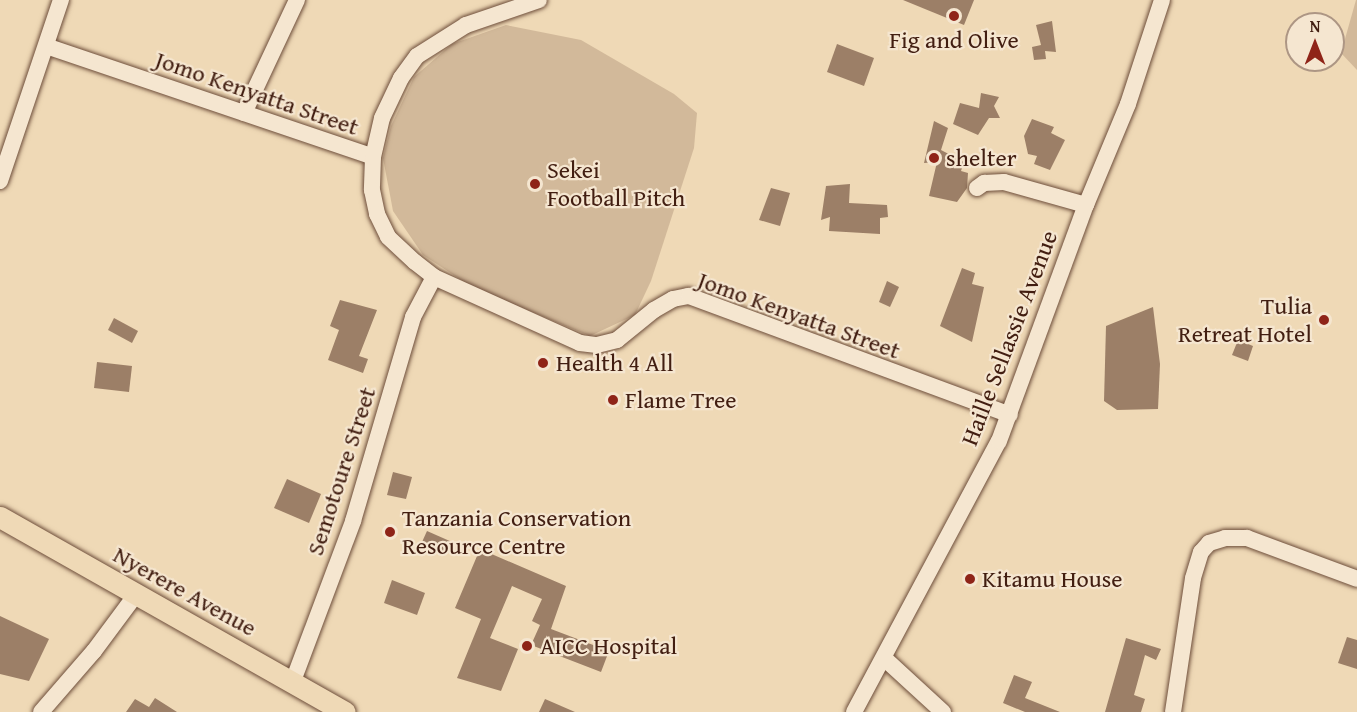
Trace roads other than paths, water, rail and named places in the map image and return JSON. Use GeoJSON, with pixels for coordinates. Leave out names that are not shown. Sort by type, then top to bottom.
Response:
{"type":"FeatureCollection","features":[{"type":"Feature","properties":{"kind":"main road","name":"Nyerere Avenue"},"geometry":{"type":"LineString","coordinates":[[0,517],[345,712]]}},
{"type":"Feature","properties":{"kind":"street"},"geometry":{"type":"LineString","coordinates":[[0,181],[61,0]]}},
{"type":"Feature","properties":{"kind":"street"},"geometry":{"type":"LineString","coordinates":[[244,113],[297,0]]}},
{"type":"Feature","properties":{"kind":"street"},"geometry":{"type":"LineString","coordinates":[[373,157],[382,118],[401,78],[417,56],[466,25],[539,0]]}},
{"type":"Feature","properties":{"kind":"street","name":"Haille Sellassie Avenue"},"geometry":{"type":"LineString","coordinates":[[854,712],[1010,415],[1086,205],[1128,104],[1162,0]]}},
{"type":"Feature","properties":{"kind":"street","name":"Jomo Kenyatta Street"},"geometry":{"type":"LineString","coordinates":[[46,46],[373,157],[372,190],[377,214],[388,237],[434,277],[580,343],[597,345],[617,339],[673,299],[689,296],[1010,415]]}},
{"type":"Feature","properties":{"kind":"street"},"geometry":{"type":"LineString","coordinates":[[977,188],[984,183],[1004,182],[1086,205]]}},
{"type":"Feature","properties":{"kind":"street","name":"Semotoure Street"},"geometry":{"type":"LineString","coordinates":[[293,681],[352,521],[413,317],[434,277]]}},
{"type":"Feature","properties":{"kind":"street"},"geometry":{"type":"LineString","coordinates":[[1173,712],[1193,578],[1201,552],[1209,543],[1225,538],[1247,538],[1357,579]]}},
{"type":"Feature","properties":{"kind":"street"},"geometry":{"type":"LineString","coordinates":[[41,712],[94,651],[137,593]]}},
{"type":"Feature","properties":{"kind":"street"},"geometry":{"type":"LineString","coordinates":[[884,658],[943,712]]}},
{"type":"Feature","properties":{"kind":"place","name":"Fig and Olive"},"geometry":{"type":"Point","coordinates":[954,16]}},
{"type":"Feature","properties":{"kind":"place","name":"shelter"},"geometry":{"type":"Point","coordinates":[934,158]}},
{"type":"Feature","properties":{"kind":"place","name":"Sekei Football Pitch"},"geometry":{"type":"Point","coordinates":[535,184]}},
{"type":"Feature","properties":{"kind":"place","name":"Tulia Retreat Hotel"},"geometry":{"type":"Point","coordinates":[1324,320]}},
{"type":"Feature","properties":{"kind":"place","name":"Health 4 All"},"geometry":{"type":"Point","coordinates":[543,363]}},
{"type":"Feature","properties":{"kind":"place","name":"Flame Tree"},"geometry":{"type":"Point","coordinates":[613,400]}},
{"type":"Feature","properties":{"kind":"place","name":"Tanzania Conservation Resource Centre"},"geometry":{"type":"Point","coordinates":[390,532]}},
{"type":"Feature","properties":{"kind":"place","name":"Kitamu House"},"geometry":{"type":"Point","coordinates":[970,579]}},
{"type":"Feature","properties":{"kind":"place","name":"AICC Hospital"},"geometry":{"type":"Point","coordinates":[527,646]}}]}
